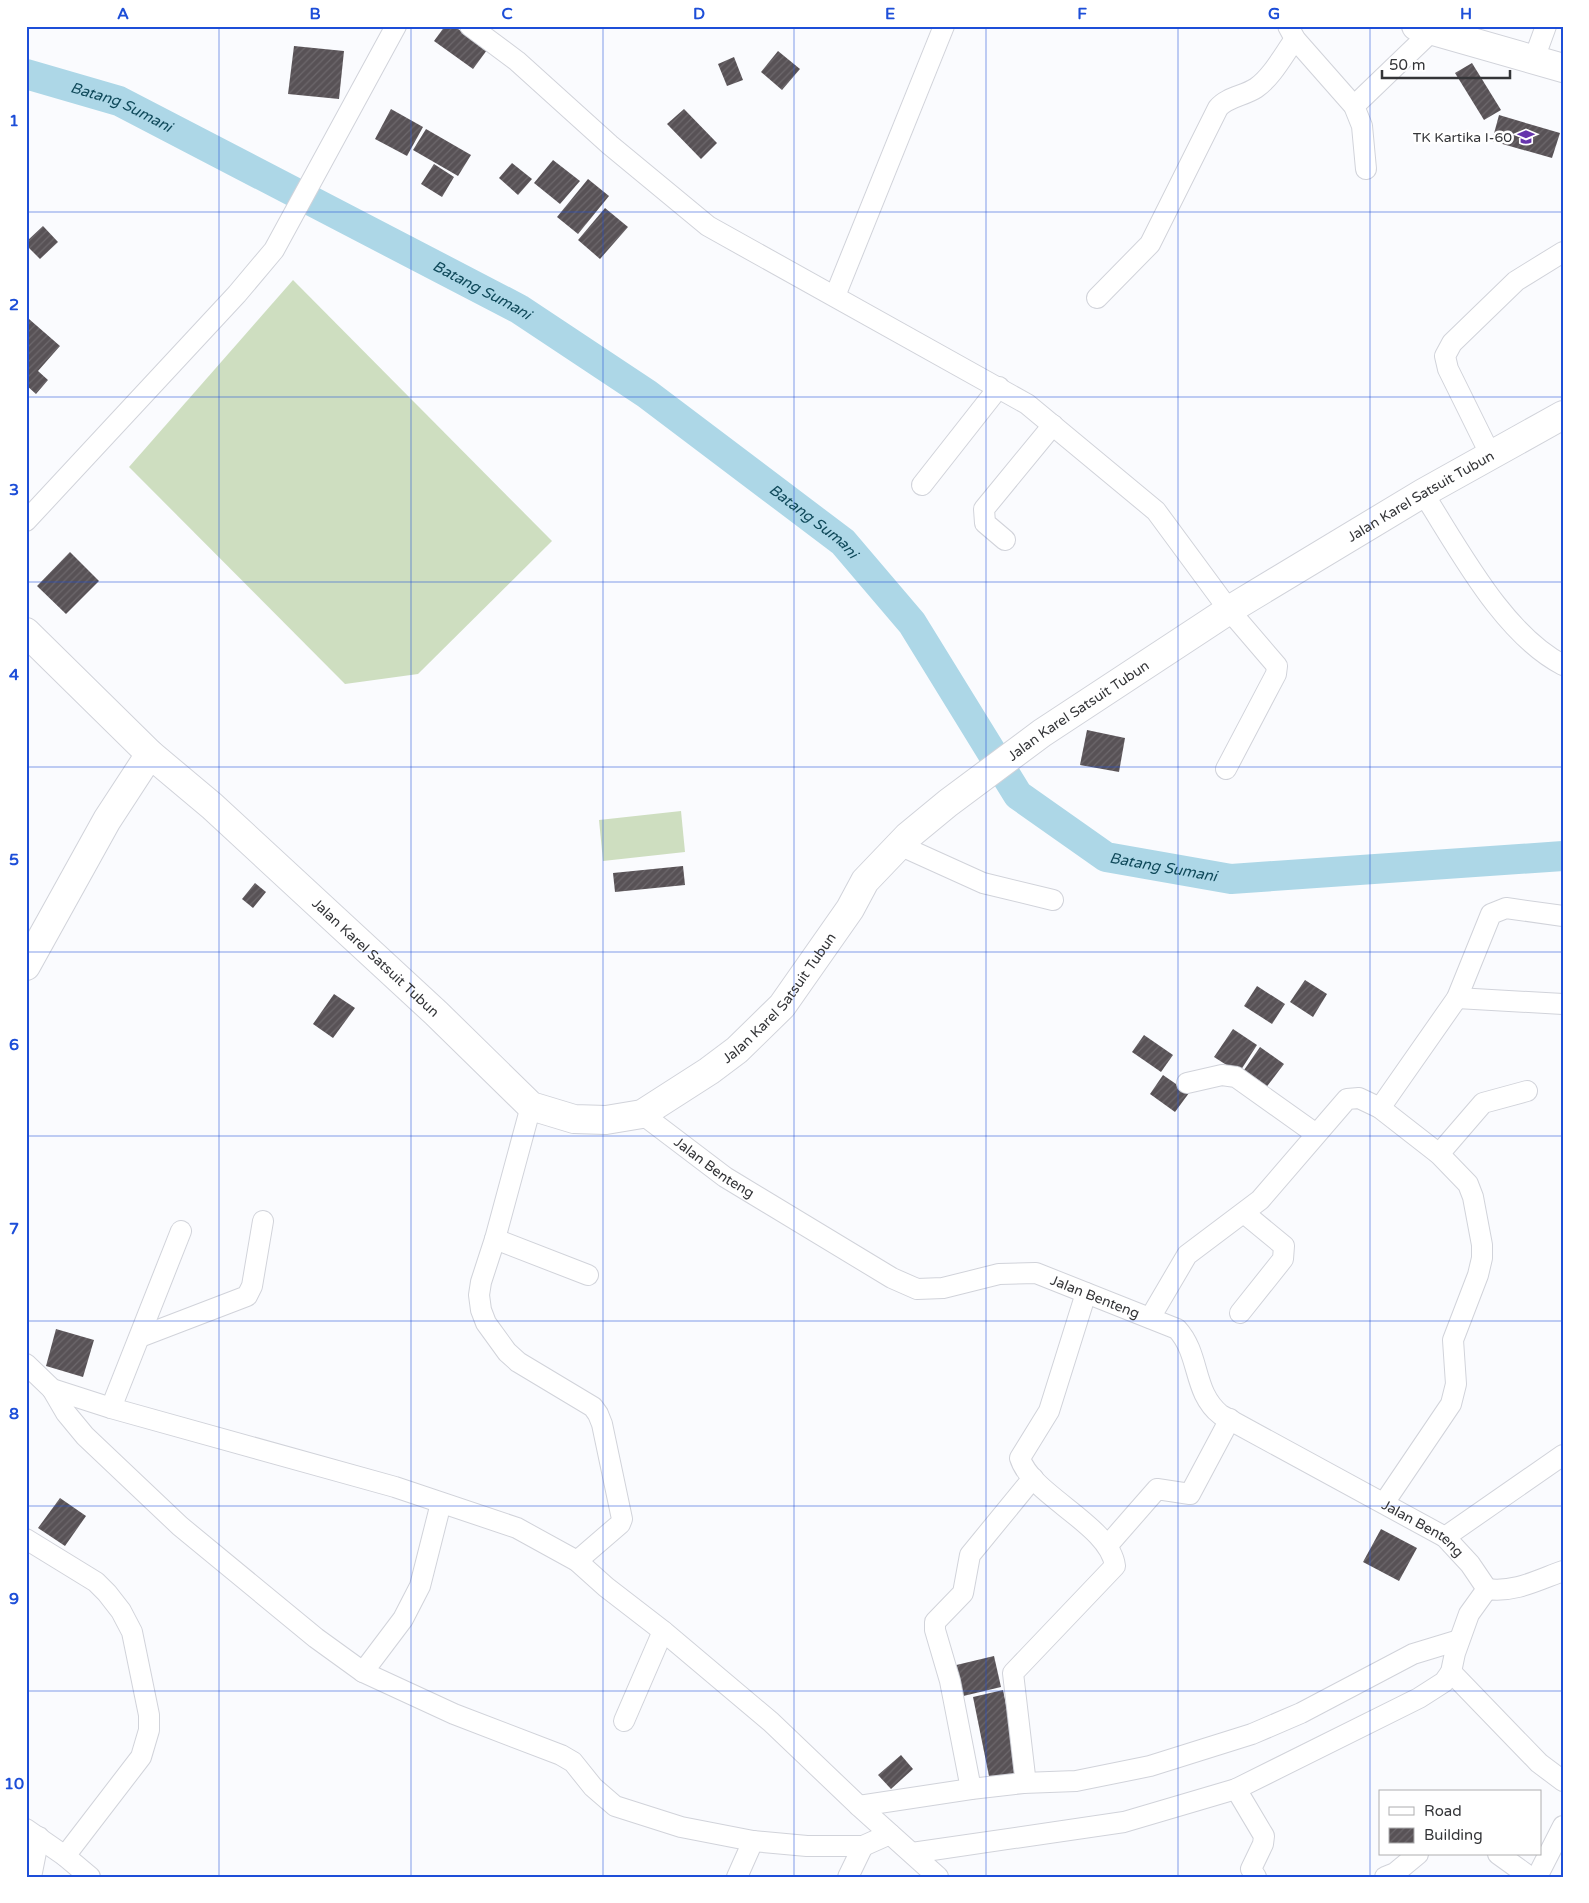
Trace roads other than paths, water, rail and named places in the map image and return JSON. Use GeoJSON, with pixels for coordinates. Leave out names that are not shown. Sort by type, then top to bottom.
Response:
{"type":"FeatureCollection","features":[{"type":"Feature","properties":{"kind":"main road"},"geometry":{"type":"LineString","coordinates":[[1424,28],[1563,68]]}},
{"type":"Feature","properties":{"kind":"main road","name":"Jalan Karel Satsuit Tubun"},"geometry":{"type":"LineString","coordinates":[[26,632],[150,754],[212,806],[436,1013],[531,1106],[574,1119],[606,1120],[642,1114],[710,1071],[737,1050],[782,1006],[850,909],[865,881],[899,845],[948,803],[1042,733],[1229,610],[1423,493],[1563,415]]}},
{"type":"Feature","properties":{"kind":"main road"},"geometry":{"type":"LineString","coordinates":[[26,966],[107,820],[150,754]]}},
{"type":"Feature","properties":{"kind":"street"},"geometry":{"type":"LineString","coordinates":[[26,521],[237,294],[274,250],[396,26]]}},
{"type":"Feature","properties":{"kind":"street"},"geometry":{"type":"LineString","coordinates":[[470,26],[517,61],[610,145],[697,218],[1019,398],[1156,511],[1229,610],[1274,660],[1278,670],[1226,769]]}},
{"type":"Feature","properties":{"kind":"street"},"geometry":{"type":"LineString","coordinates":[[835,296],[944,26]]}},
{"type":"Feature","properties":{"kind":"street"},"geometry":{"type":"LineString","coordinates":[[1534,59],[1546,26]]}},
{"type":"Feature","properties":{"kind":"street"},"geometry":{"type":"LineString","coordinates":[[1354,106],[1424,28]]}},
{"type":"Feature","properties":{"kind":"street"},"geometry":{"type":"LineString","coordinates":[[1097,298],[1150,244],[1218,108],[1224,102],[1261,84],[1292,32],[1354,106],[1362,126],[1366,169]]}},
{"type":"Feature","properties":{"kind":"street"},"geometry":{"type":"LineString","coordinates":[[1490,454],[1448,369],[1446,356],[1448,350],[1516,282],[1563,252]]}},
{"type":"Feature","properties":{"kind":"street"},"geometry":{"type":"LineString","coordinates":[[922,485],[999,387]]}},
{"type":"Feature","properties":{"kind":"street"},"geometry":{"type":"LineString","coordinates":[[1005,540],[985,523],[984,509],[1053,425]]}},
{"type":"Feature","properties":{"kind":"street"},"geometry":{"type":"LineString","coordinates":[[1423,493],[1507,619],[1548,655],[1563,664]]}},
{"type":"Feature","properties":{"kind":"street"},"geometry":{"type":"LineString","coordinates":[[899,845],[983,883],[1052,900]]}},
{"type":"Feature","properties":{"kind":"street"},"geometry":{"type":"LineString","coordinates":[[1380,1108],[1456,998],[1491,914],[1506,908],[1563,916]]}},
{"type":"Feature","properties":{"kind":"street"},"geometry":{"type":"LineString","coordinates":[[1456,998],[1563,1004]]}},
{"type":"Feature","properties":{"kind":"street"},"geometry":{"type":"LineString","coordinates":[[1187,1083],[1222,1075],[1236,1077],[1316,1134]]}},
{"type":"Feature","properties":{"kind":"street"},"geometry":{"type":"LineString","coordinates":[[1439,1154],[1483,1103],[1527,1091]]}},
{"type":"Feature","properties":{"kind":"street"},"geometry":{"type":"LineString","coordinates":[[1150,1318],[1187,1255],[1260,1200],[1347,1099],[1359,1098],[1380,1108],[1439,1154],[1468,1184],[1473,1197],[1482,1245],[1482,1258],[1478,1275],[1453,1340],[1456,1384],[1451,1404],[1384,1503]]}},
{"type":"Feature","properties":{"kind":"street"},"geometry":{"type":"LineString","coordinates":[[531,1106],[495,1239],[480,1282],[479,1295],[486,1323],[507,1352],[518,1362],[593,1407],[602,1424],[622,1519],[620,1524],[577,1561]]}},
{"type":"Feature","properties":{"kind":"street","name":"Jalan Benteng"},"geometry":{"type":"LineString","coordinates":[[642,1114],[725,1177],[892,1278],[917,1289],[943,1288],[999,1274],[1036,1273],[1177,1329],[1187,1340],[1207,1401],[1221,1416],[1230,1419],[1445,1537],[1470,1564],[1487,1589]]}},
{"type":"Feature","properties":{"kind":"street"},"geometry":{"type":"LineString","coordinates":[[1240,1313],[1284,1259],[1284,1246],[1244,1213]]}},
{"type":"Feature","properties":{"kind":"street"},"geometry":{"type":"LineString","coordinates":[[140,1337],[247,1296],[252,1286],[263,1221]]}},
{"type":"Feature","properties":{"kind":"street"},"geometry":{"type":"LineString","coordinates":[[111,1408],[181,1231]]}},
{"type":"Feature","properties":{"kind":"street"},"geometry":{"type":"LineString","coordinates":[[495,1239],[588,1276]]}},
{"type":"Feature","properties":{"kind":"street"},"geometry":{"type":"LineString","coordinates":[[1023,1783],[1025,1776],[1013,1673],[1114,1569],[1115,1562],[1108,1545],[1033,1478],[1021,1463],[1020,1454],[1048,1411],[1086,1293]]}},
{"type":"Feature","properties":{"kind":"street"},"geometry":{"type":"LineString","coordinates":[[26,1364],[52,1389],[66,1413],[85,1436],[180,1526],[308,1632],[363,1672],[454,1714],[561,1754],[573,1762],[593,1787],[615,1806],[681,1827],[753,1841],[807,1846],[863,1846],[890,1834]]}},
{"type":"Feature","properties":{"kind":"street"},"geometry":{"type":"LineString","coordinates":[[52,1389],[111,1408],[395,1487],[517,1528],[577,1561],[771,1722],[859,1806],[938,1877]]}},
{"type":"Feature","properties":{"kind":"street"},"geometry":{"type":"LineString","coordinates":[[1108,1545],[1157,1489],[1190,1494],[1230,1419]]}},
{"type":"Feature","properties":{"kind":"street"},"geometry":{"type":"LineString","coordinates":[[1445,1537],[1563,1455]]}},
{"type":"Feature","properties":{"kind":"street"},"geometry":{"type":"LineString","coordinates":[[971,1789],[950,1681],[934,1630],[935,1622],[963,1593],[970,1555],[1033,1478]]}},
{"type":"Feature","properties":{"kind":"street"},"geometry":{"type":"LineString","coordinates":[[363,1672],[403,1619],[420,1586],[442,1503]]}},
{"type":"Feature","properties":{"kind":"street"},"geometry":{"type":"LineString","coordinates":[[26,1539],[96,1582],[121,1611],[132,1632],[149,1715],[149,1730],[141,1757],[65,1856]]}},
{"type":"Feature","properties":{"kind":"street"},"geometry":{"type":"LineString","coordinates":[[912,1853],[1124,1822],[1236,1789],[1419,1698],[1444,1682],[1451,1672],[1459,1640],[1469,1614],[1487,1589],[1502,1591],[1518,1588],[1563,1571]]}},
{"type":"Feature","properties":{"kind":"street"},"geometry":{"type":"LineString","coordinates":[[624,1721],[663,1631]]}},
{"type":"Feature","properties":{"kind":"street"},"geometry":{"type":"LineString","coordinates":[[859,1806],[1023,1783],[1076,1781],[1150,1766],[1252,1734],[1301,1713],[1413,1654],[1459,1640]]}},
{"type":"Feature","properties":{"kind":"street"},"geometry":{"type":"LineString","coordinates":[[1451,1672],[1538,1763],[1563,1781]]}},
{"type":"Feature","properties":{"kind":"street"},"geometry":{"type":"LineString","coordinates":[[1236,1789],[1264,1836],[1263,1844],[1252,1869],[1256,1877]]}},
{"type":"Feature","properties":{"kind":"street"},"geometry":{"type":"LineString","coordinates":[[1537,1877],[1563,1826]]}},
{"type":"Feature","properties":{"kind":"street"},"geometry":{"type":"LineString","coordinates":[[32,1833],[65,1856],[90,1877]]}},
{"type":"Feature","properties":{"kind":"street"},"geometry":{"type":"LineString","coordinates":[[31,1877],[32,1833]]}},
{"type":"Feature","properties":{"kind":"street"},"geometry":{"type":"LineString","coordinates":[[737,1877],[753,1841]]}},
{"type":"Feature","properties":{"kind":"street"},"geometry":{"type":"LineString","coordinates":[[848,1877],[863,1846]]}},
{"type":"Feature","properties":{"kind":"street"},"geometry":{"type":"LineString","coordinates":[[1384,1877],[1395,1873],[1416,1856]]}},
{"type":"Feature","properties":{"kind":"street"},"geometry":{"type":"LineString","coordinates":[[1501,1856],[1530,1877]]}},
{"type":"Feature","properties":{"kind":"waterway","name":"Batang Sumani"},"geometry":{"type":"LineString","coordinates":[[26,74],[119,101],[519,309],[647,394],[843,542],[912,623],[1018,795],[1106,857],[1231,879],[1563,856]]}},
{"type":"Feature","properties":{"kind":"place","name":"TK Kartika I-60"},"geometry":{"type":"Point","coordinates":[1526,137]}}]}
